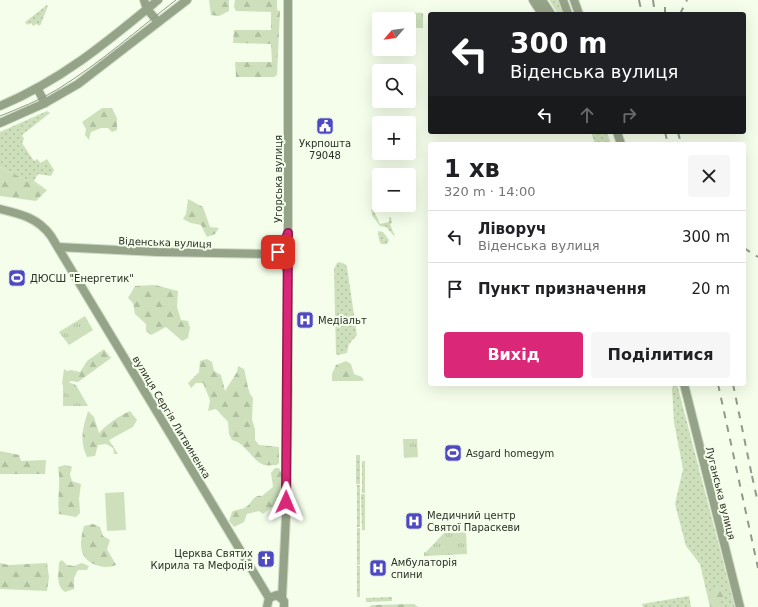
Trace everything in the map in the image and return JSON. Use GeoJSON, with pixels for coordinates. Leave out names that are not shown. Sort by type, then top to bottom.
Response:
{"type":"FeatureCollection","features":[{"type":"Feature","properties":{"kind":"street"},"geometry":{"type":"LineString","coordinates":[[144,0],[147,9],[158,22]]}},
{"type":"Feature","properties":{"kind":"street"},"geometry":{"type":"LineString","coordinates":[[0,106],[37,88],[73,67],[158,0]]}},
{"type":"Feature","properties":{"kind":"street"},"geometry":{"type":"LineString","coordinates":[[0,123],[45,103],[78,84],[187,0]]}},
{"type":"Feature","properties":{"kind":"street","name":"Угорська вулиця"},"geometry":{"type":"LineString","coordinates":[[284,607],[282,598],[287,476],[288,0]]}},
{"type":"Feature","properties":{"kind":"street"},"geometry":{"type":"LineString","coordinates":[[532,0],[541,12]]}},
{"type":"Feature","properties":{"kind":"street"},"geometry":{"type":"LineString","coordinates":[[542,0],[550,12]]}},
{"type":"Feature","properties":{"kind":"street"},"geometry":{"type":"LineString","coordinates":[[563,0],[567,12]]}},
{"type":"Feature","properties":{"kind":"street"},"geometry":{"type":"LineString","coordinates":[[574,0],[577,12]]}},
{"type":"Feature","properties":{"kind":"street"},"geometry":{"type":"LineString","coordinates":[[37,88],[45,103]]}},
{"type":"Feature","properties":{"kind":"street","name":"вулиця Сергія Литвиненка"},"geometry":{"type":"LineString","coordinates":[[0,209],[37,221],[44,227],[58,247],[269,598]]}},
{"type":"Feature","properties":{"kind":"street"},"geometry":{"type":"LineString","coordinates":[[272,254],[281,250],[288,233]]}},
{"type":"Feature","properties":{"kind":"street","name":"Віденська вулиця"},"geometry":{"type":"LineString","coordinates":[[58,247],[157,252],[272,254]]}},
{"type":"Feature","properties":{"kind":"street"},"geometry":{"type":"LineString","coordinates":[[272,254],[281,260],[288,272]]}},
{"type":"Feature","properties":{"kind":"street","name":"Луганська вулиця"},"geometry":{"type":"LineString","coordinates":[[685,386],[740,607]]}},
{"type":"Feature","properties":{"kind":"street"},"geometry":{"type":"LineString","coordinates":[[267,607],[269,598],[274,595],[282,598]]}},
{"type":"Feature","properties":{"kind":"green space"},"geometry":{"type":"Polygon","coordinates":[[[209,0],[229,0],[229,11],[219,16],[211,15],[209,0]]]}},
{"type":"Feature","properties":{"kind":"green space"},"geometry":{"type":"Polygon","coordinates":[[[235,0],[277,0],[277,10],[280,11],[277,75],[274,77],[236,77],[235,62],[272,62],[271,44],[233,43],[234,30],[271,30],[271,12],[236,11],[234,7],[235,0]]]}},
{"type":"Feature","properties":{"kind":"green space"},"geometry":{"type":"Polygon","coordinates":[[[549,0],[562,0],[565,12],[557,12],[549,0]]]}},
{"type":"Feature","properties":{"kind":"green space"},"geometry":{"type":"Polygon","coordinates":[[[47,5],[48,6],[40,26],[36,24],[33,26],[31,23],[27,25],[25,22],[47,5]]]}},
{"type":"Feature","properties":{"kind":"green space"},"geometry":{"type":"Polygon","coordinates":[[[416,13],[423,13],[423,28],[416,28],[416,13]]]}},
{"type":"Feature","properties":{"kind":"green space"},"geometry":{"type":"Polygon","coordinates":[[[102,108],[112,108],[117,118],[117,130],[112,132],[108,128],[101,128],[91,132],[89,140],[85,135],[86,129],[82,122],[102,108]]]}},
{"type":"Feature","properties":{"kind":"green space"},"geometry":{"type":"Polygon","coordinates":[[[47,111],[50,113],[22,135],[24,139],[22,143],[34,161],[37,159],[41,163],[47,159],[54,170],[51,176],[38,174],[34,181],[47,190],[0,167],[0,132],[47,111]]]}},
{"type":"Feature","properties":{"kind":"green space"},"geometry":{"type":"Polygon","coordinates":[[[592,134],[608,134],[610,142],[594,142],[592,134]]]}},
{"type":"Feature","properties":{"kind":"green space"},"geometry":{"type":"Polygon","coordinates":[[[0,167],[47,190],[36,201],[0,196],[0,167]]]}},
{"type":"Feature","properties":{"kind":"green space"},"geometry":{"type":"Polygon","coordinates":[[[188,199],[203,207],[210,227],[219,228],[215,234],[207,237],[201,225],[191,223],[183,219],[186,214],[188,199]]]}},
{"type":"Feature","properties":{"kind":"green space"},"geometry":{"type":"Polygon","coordinates":[[[371,209],[372,212],[374,212],[380,224],[389,222],[389,217],[391,217],[392,223],[390,224],[395,237],[386,227],[380,226],[372,215],[371,209]]]}},
{"type":"Feature","properties":{"kind":"green space"},"geometry":{"type":"Polygon","coordinates":[[[378,231],[383,232],[389,240],[387,244],[381,244],[378,231]]]}},
{"type":"Feature","properties":{"kind":"green space"},"geometry":{"type":"Polygon","coordinates":[[[339,262],[345,264],[347,267],[357,335],[349,344],[347,353],[338,355],[336,354],[334,269],[339,262]]]}},
{"type":"Feature","properties":{"kind":"green space"},"geometry":{"type":"Polygon","coordinates":[[[155,285],[178,291],[177,307],[181,320],[188,321],[190,328],[188,338],[182,341],[166,327],[151,335],[146,331],[146,324],[135,314],[133,303],[128,298],[135,286],[155,285]]]}},
{"type":"Feature","properties":{"kind":"green space"},"geometry":{"type":"Polygon","coordinates":[[[85,316],[93,330],[69,345],[59,332],[85,316]]]}},
{"type":"Feature","properties":{"kind":"green space"},"geometry":{"type":"Polygon","coordinates":[[[104,349],[111,358],[78,382],[71,381],[63,385],[62,384],[64,369],[67,371],[71,370],[80,372],[87,361],[104,349]]]}},
{"type":"Feature","properties":{"kind":"green space"},"geometry":{"type":"Polygon","coordinates":[[[207,359],[212,362],[214,371],[221,375],[225,391],[237,372],[238,366],[244,369],[248,389],[253,398],[252,419],[255,429],[255,440],[259,445],[279,447],[279,463],[277,465],[264,465],[259,463],[241,444],[232,440],[229,434],[228,422],[216,409],[208,411],[210,400],[203,383],[196,383],[191,388],[188,383],[199,372],[200,361],[207,359]]]}},
{"type":"Feature","properties":{"kind":"green space"},"geometry":{"type":"Polygon","coordinates":[[[346,361],[351,364],[354,374],[362,377],[364,380],[332,381],[332,374],[336,365],[346,361]]]}},
{"type":"Feature","properties":{"kind":"green space"},"geometry":{"type":"Polygon","coordinates":[[[63,380],[76,385],[88,406],[63,406],[63,380]]]}},
{"type":"Feature","properties":{"kind":"green space"},"geometry":{"type":"Polygon","coordinates":[[[674,386],[678,386],[735,607],[710,607],[700,564],[686,546],[675,504],[683,469],[674,422],[672,388],[674,386]]]}},
{"type":"Feature","properties":{"kind":"green space"},"geometry":{"type":"Polygon","coordinates":[[[88,411],[94,417],[99,433],[113,420],[130,411],[137,420],[133,427],[109,440],[118,454],[114,454],[113,448],[106,444],[98,445],[95,456],[87,457],[82,440],[83,428],[88,411]]]}},
{"type":"Feature","properties":{"kind":"green space"},"geometry":{"type":"Polygon","coordinates":[[[403,439],[417,439],[418,457],[404,458],[403,439]]]}},
{"type":"Feature","properties":{"kind":"green space"},"geometry":{"type":"Polygon","coordinates":[[[0,451],[19,455],[21,461],[46,460],[45,474],[0,474],[0,451]]]}},
{"type":"Feature","properties":{"kind":"green space"},"geometry":{"type":"Polygon","coordinates":[[[356,455],[360,455],[360,484],[356,484],[356,455]]]}},
{"type":"Feature","properties":{"kind":"green space"},"geometry":{"type":"Polygon","coordinates":[[[362,461],[365,461],[365,493],[362,493],[362,461]]]}},
{"type":"Feature","properties":{"kind":"green space"},"geometry":{"type":"Polygon","coordinates":[[[65,465],[72,467],[70,474],[72,481],[81,484],[79,498],[80,513],[76,517],[59,514],[58,467],[65,465]]]}},
{"type":"Feature","properties":{"kind":"green space"},"geometry":{"type":"Polygon","coordinates":[[[275,468],[279,468],[283,476],[284,509],[282,511],[277,507],[272,507],[263,514],[259,511],[247,514],[244,522],[234,527],[229,521],[232,512],[247,507],[254,498],[262,496],[273,487],[271,473],[275,468]]]}},
{"type":"Feature","properties":{"kind":"green space"},"geometry":{"type":"Polygon","coordinates":[[[357,485],[360,485],[360,527],[357,527],[357,485]]]}},
{"type":"Feature","properties":{"kind":"green space"},"geometry":{"type":"Polygon","coordinates":[[[124,492],[126,530],[107,531],[105,493],[124,492]]]}},
{"type":"Feature","properties":{"kind":"green space"},"geometry":{"type":"Polygon","coordinates":[[[361,494],[365,494],[365,530],[362,530],[361,494]]]}},
{"type":"Feature","properties":{"kind":"green space"},"geometry":{"type":"Polygon","coordinates":[[[93,524],[100,527],[103,536],[110,540],[107,549],[116,565],[107,567],[97,566],[85,558],[81,543],[84,526],[93,524]]]}},
{"type":"Feature","properties":{"kind":"green space"},"geometry":{"type":"Polygon","coordinates":[[[357,528],[360,528],[360,565],[357,565],[357,528]]]}},
{"type":"Feature","properties":{"kind":"green space"},"geometry":{"type":"Polygon","coordinates":[[[466,532],[467,554],[424,556],[424,552],[426,552],[444,533],[466,532]]]}},
{"type":"Feature","properties":{"kind":"green space"},"geometry":{"type":"Polygon","coordinates":[[[62,560],[67,565],[74,566],[82,563],[89,566],[87,570],[78,570],[74,578],[74,589],[65,592],[60,586],[58,578],[59,562],[62,560]]]}},
{"type":"Feature","properties":{"kind":"green space"},"geometry":{"type":"Polygon","coordinates":[[[0,563],[9,565],[47,563],[49,577],[47,591],[0,589],[0,563]]]}},
{"type":"Feature","properties":{"kind":"green space"},"geometry":{"type":"Polygon","coordinates":[[[357,566],[360,566],[360,597],[357,597],[357,566]]]}},
{"type":"Feature","properties":{"kind":"green space"},"geometry":{"type":"Polygon","coordinates":[[[712,588],[721,588],[725,596],[720,602],[720,607],[712,607],[709,600],[712,588]]]}},
{"type":"Feature","properties":{"kind":"green space"},"geometry":{"type":"Polygon","coordinates":[[[689,596],[691,607],[643,607],[642,604],[689,596]]]}},
{"type":"Feature","properties":{"kind":"green space"},"geometry":{"type":"Polygon","coordinates":[[[392,597],[392,601],[366,602],[366,598],[392,597]]]}},
{"type":"Feature","properties":{"kind":"green space"},"geometry":{"type":"Polygon","coordinates":[[[414,604],[418,607],[369,607],[372,605],[414,604]]]}},
{"type":"Feature","properties":{"kind":"tram line"},"geometry":{"type":"LineString","coordinates":[[0,116],[44,97],[74,79],[176,0]]}},
{"type":"Feature","properties":{"kind":"railway"},"geometry":{"type":"LineString","coordinates":[[639,0],[642,12]]}},
{"type":"Feature","properties":{"kind":"railway"},"geometry":{"type":"LineString","coordinates":[[653,0],[655,12]]}},
{"type":"Feature","properties":{"kind":"railway"},"geometry":{"type":"LineString","coordinates":[[665,0],[665,12]]}},
{"type":"Feature","properties":{"kind":"railway"},"geometry":{"type":"LineString","coordinates":[[681,12],[687,0]]}},
{"type":"Feature","properties":{"kind":"railway"},"geometry":{"type":"LineString","coordinates":[[666,134],[668,142]]}},
{"type":"Feature","properties":{"kind":"railway"},"geometry":{"type":"LineString","coordinates":[[678,134],[680,142]]}},
{"type":"Feature","properties":{"kind":"railway"},"geometry":{"type":"LineString","coordinates":[[746,249],[758,257]]}},
{"type":"Feature","properties":{"kind":"railway"},"geometry":{"type":"LineString","coordinates":[[718,386],[758,568]]}},
{"type":"Feature","properties":{"kind":"railway"},"geometry":{"type":"LineString","coordinates":[[733,386],[753,481]]}},
{"type":"Feature","properties":{"kind":"railway"},"geometry":{"type":"LineString","coordinates":[[752,476],[758,503]]}},
{"type":"Feature","properties":{"kind":"place","name":"Укрпошта 79048"},"geometry":{"type":"Point","coordinates":[325,126]}},
{"type":"Feature","properties":{"kind":"place","name":"ДЮСШ \"Енергетик\""},"geometry":{"type":"Point","coordinates":[17,278]}},
{"type":"Feature","properties":{"kind":"place","name":"Медіальт"},"geometry":{"type":"Point","coordinates":[305,320]}},
{"type":"Feature","properties":{"kind":"place","name":"Asgard homegym"},"geometry":{"type":"Point","coordinates":[453,453]}},
{"type":"Feature","properties":{"kind":"place","name":"Медичний центр Святої Параскеви"},"geometry":{"type":"Point","coordinates":[414,521]}},
{"type":"Feature","properties":{"kind":"place","name":"Церква Святих Кирила та Мефодія"},"geometry":{"type":"Point","coordinates":[266,559]}},
{"type":"Feature","properties":{"kind":"place","name":"Амбулаторія спини"},"geometry":{"type":"Point","coordinates":[378,568]}},
{"type":"Feature","properties":{"kind":"route"},"geometry":{"type":"LineString","coordinates":[[278,252],[281,250],[288,233],[286,502]]}}]}
